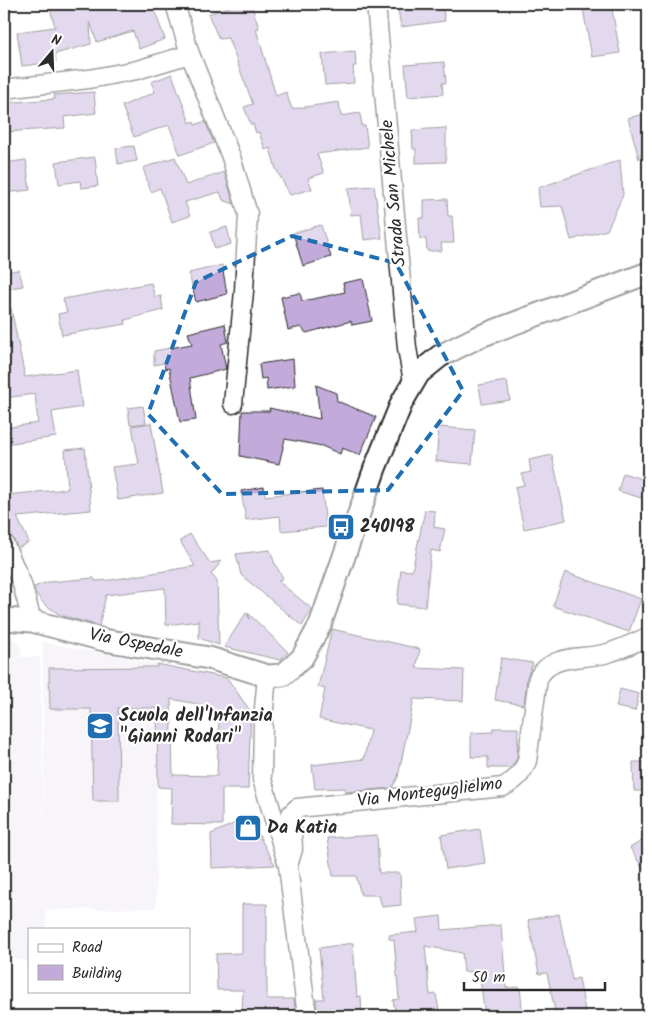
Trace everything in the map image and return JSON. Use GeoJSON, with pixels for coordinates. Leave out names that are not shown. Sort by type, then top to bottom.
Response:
{"type":"FeatureCollection","features":[{"type":"Feature","properties":{"kind":"street"},"geometry":{"type":"LineString","coordinates":[[175,4],[190,54],[231,157],[248,214],[244,291],[232,404]]}},
{"type":"Feature","properties":{"kind":"street","name":"Strada San Michele"},"geometry":{"type":"LineString","coordinates":[[376,4],[407,348],[412,382]]}},
{"type":"Feature","properties":{"kind":"street"},"geometry":{"type":"LineString","coordinates":[[4,89],[89,79],[137,70],[190,54]]}},
{"type":"Feature","properties":{"kind":"street"},"geometry":{"type":"LineString","coordinates":[[307,1016],[288,866],[262,779],[263,718],[267,676],[276,677],[289,672],[302,658],[317,632],[376,468],[412,382],[429,365],[453,348],[648,273]]}},
{"type":"Feature","properties":{"kind":"street"},"geometry":{"type":"LineString","coordinates":[[4,542],[22,584],[32,621]]}},
{"type":"Feature","properties":{"kind":"street","name":"Via Ospedale"},"geometry":{"type":"LineString","coordinates":[[4,619],[32,621],[104,640],[209,658],[267,676]]}},
{"type":"Feature","properties":{"kind":"street","name":"Via Monteguglielmo"},"geometry":{"type":"LineString","coordinates":[[288,866],[294,848],[292,814],[297,808],[503,787],[516,780],[523,772],[527,761],[538,678],[544,668],[552,663],[608,653],[648,637]]}},
{"type":"Feature","properties":{"kind":"highlighted area"},"geometry":{"type":"Polygon","coordinates":[[[292,236],[396,263],[463,391],[388,490],[222,494],[148,414],[196,282],[292,236]]]}},
{"type":"Feature","properties":{"kind":"shaded area","name":"Scuola dell'Infanzia \"Gianni Rodari\""},"geometry":{"type":"Polygon","coordinates":[[[7,638],[14,639],[21,648],[20,657],[40,657],[44,848],[43,642],[157,664],[156,908],[46,910],[46,928],[28,928],[28,961],[4,957],[4,640],[7,638]]]}},
{"type":"Feature","properties":{"kind":"building"},"geometry":{"type":"Polygon","coordinates":[[[49,4],[119,4],[120,7],[130,4],[152,4],[165,39],[139,49],[133,31],[97,42],[90,22],[91,44],[55,54],[56,62],[22,66],[17,32],[55,27],[49,4]]]}},
{"type":"Feature","properties":{"kind":"building"},"geometry":{"type":"Polygon","coordinates":[[[237,4],[251,4],[259,28],[256,29],[276,96],[286,92],[292,109],[339,102],[341,116],[360,113],[362,126],[365,126],[368,147],[317,154],[324,173],[308,178],[312,189],[290,195],[276,169],[270,148],[265,150],[259,132],[256,133],[253,124],[251,125],[244,107],[253,104],[228,38],[219,39],[208,14],[237,4]]]}},
{"type":"Feature","properties":{"kind":"building"},"geometry":{"type":"Polygon","coordinates":[[[397,4],[442,4],[445,21],[401,27],[397,4]]]}},
{"type":"Feature","properties":{"kind":"building"},"geometry":{"type":"Polygon","coordinates":[[[582,4],[611,4],[620,53],[592,57],[582,4]]]}},
{"type":"Feature","properties":{"kind":"building"},"geometry":{"type":"Polygon","coordinates":[[[355,51],[356,66],[353,66],[354,83],[325,85],[322,54],[355,51]]]}},
{"type":"Feature","properties":{"kind":"building"},"geometry":{"type":"Polygon","coordinates":[[[444,62],[446,83],[442,83],[443,94],[408,97],[405,65],[444,62]]]}},
{"type":"Feature","properties":{"kind":"building"},"geometry":{"type":"Polygon","coordinates":[[[172,74],[190,123],[194,121],[195,125],[205,121],[214,143],[180,155],[169,125],[134,137],[122,106],[155,92],[151,82],[172,74]]]}},
{"type":"Feature","properties":{"kind":"building"},"geometry":{"type":"Polygon","coordinates":[[[94,92],[96,113],[64,117],[65,128],[4,132],[4,103],[55,99],[54,95],[94,92]]]}},
{"type":"Feature","properties":{"kind":"building"},"geometry":{"type":"Polygon","coordinates":[[[648,113],[648,139],[639,159],[628,118],[648,113]]]}},
{"type":"Feature","properties":{"kind":"building"},"geometry":{"type":"Polygon","coordinates":[[[446,128],[446,162],[416,163],[416,149],[413,149],[412,130],[446,128]]]}},
{"type":"Feature","properties":{"kind":"building"},"geometry":{"type":"Polygon","coordinates":[[[134,146],[137,161],[118,164],[116,148],[134,146]]]}},
{"type":"Feature","properties":{"kind":"building"},"geometry":{"type":"Polygon","coordinates":[[[95,157],[98,186],[81,188],[80,181],[59,184],[56,162],[95,157]]]}},
{"type":"Feature","properties":{"kind":"building"},"geometry":{"type":"Polygon","coordinates":[[[175,157],[186,185],[224,172],[234,204],[223,200],[220,192],[185,202],[190,216],[172,222],[160,188],[151,192],[143,168],[175,157]]]}},
{"type":"Feature","properties":{"kind":"building"},"geometry":{"type":"Polygon","coordinates":[[[26,160],[30,190],[4,193],[4,163],[26,160]]]}},
{"type":"Feature","properties":{"kind":"building"},"geometry":{"type":"Polygon","coordinates":[[[620,160],[623,195],[607,230],[571,240],[562,206],[540,207],[538,188],[620,160]]]}},
{"type":"Feature","properties":{"kind":"building"},"geometry":{"type":"Polygon","coordinates":[[[374,186],[382,238],[364,240],[361,214],[351,215],[348,188],[374,186]]]}},
{"type":"Feature","properties":{"kind":"building"},"geometry":{"type":"Polygon","coordinates":[[[447,199],[448,216],[452,216],[454,243],[441,243],[442,251],[427,251],[426,239],[420,239],[419,218],[424,218],[424,200],[447,199]]]}},
{"type":"Feature","properties":{"kind":"building"},"geometry":{"type":"Polygon","coordinates":[[[321,225],[331,257],[303,266],[293,233],[321,225]]]}},
{"type":"Feature","properties":{"kind":"building"},"geometry":{"type":"Polygon","coordinates":[[[227,227],[231,244],[215,249],[210,232],[227,227]]]}},
{"type":"Feature","properties":{"kind":"building"},"geometry":{"type":"Polygon","coordinates":[[[222,265],[227,294],[196,302],[189,273],[222,265]]]}},
{"type":"Feature","properties":{"kind":"building"},"geometry":{"type":"Polygon","coordinates":[[[19,270],[23,286],[4,289],[4,272],[19,270]]]}},
{"type":"Feature","properties":{"kind":"building"},"geometry":{"type":"Polygon","coordinates":[[[363,279],[372,321],[352,325],[351,321],[306,333],[301,327],[288,330],[281,297],[300,293],[302,301],[318,298],[345,292],[343,283],[363,279]]]}},
{"type":"Feature","properties":{"kind":"building"},"geometry":{"type":"Polygon","coordinates":[[[151,283],[155,297],[161,296],[163,310],[125,320],[126,324],[62,335],[58,314],[67,312],[63,299],[151,283]]]}},
{"type":"Feature","properties":{"kind":"building"},"geometry":{"type":"Polygon","coordinates":[[[11,308],[25,377],[77,370],[82,407],[52,412],[56,437],[4,444],[4,428],[38,423],[35,394],[4,398],[4,309],[11,308]]]}},
{"type":"Feature","properties":{"kind":"building"},"geometry":{"type":"Polygon","coordinates":[[[225,324],[228,342],[221,344],[226,369],[190,378],[196,420],[180,422],[169,368],[165,369],[164,363],[154,365],[154,351],[192,344],[188,333],[225,324]]]}},
{"type":"Feature","properties":{"kind":"building"},"geometry":{"type":"Polygon","coordinates":[[[293,359],[295,386],[267,390],[266,378],[261,379],[259,364],[293,359]]]}},
{"type":"Feature","properties":{"kind":"building"},"geometry":{"type":"Polygon","coordinates":[[[507,381],[510,400],[482,404],[479,385],[507,381]]]}},
{"type":"Feature","properties":{"kind":"building"},"geometry":{"type":"Polygon","coordinates":[[[316,385],[336,393],[337,401],[376,417],[360,455],[342,448],[340,454],[322,446],[285,439],[279,464],[240,456],[242,411],[270,411],[269,408],[320,419],[316,385]]]}},
{"type":"Feature","properties":{"kind":"building"},"geometry":{"type":"Polygon","coordinates":[[[143,406],[146,423],[130,425],[128,408],[143,406]]]}},
{"type":"Feature","properties":{"kind":"building"},"geometry":{"type":"Polygon","coordinates":[[[151,423],[163,493],[118,500],[112,467],[139,464],[132,426],[151,423]]]}},
{"type":"Feature","properties":{"kind":"building"},"geometry":{"type":"Polygon","coordinates":[[[439,427],[475,430],[472,464],[436,461],[439,427]]]}},
{"type":"Feature","properties":{"kind":"building"},"geometry":{"type":"Polygon","coordinates":[[[85,448],[91,510],[17,517],[29,542],[18,548],[11,535],[4,533],[4,527],[6,527],[4,491],[6,495],[68,489],[65,450],[85,448]]]}},
{"type":"Feature","properties":{"kind":"building"},"geometry":{"type":"Polygon","coordinates":[[[552,455],[566,520],[524,529],[515,487],[524,485],[522,474],[531,472],[529,460],[552,455]]]}},
{"type":"Feature","properties":{"kind":"building"},"geometry":{"type":"Polygon","coordinates":[[[623,473],[648,481],[648,500],[618,491],[623,473]]]}},
{"type":"Feature","properties":{"kind":"building"},"geometry":{"type":"Polygon","coordinates":[[[264,487],[265,496],[322,490],[326,527],[281,531],[280,516],[246,520],[241,491],[264,487]]]}},
{"type":"Feature","properties":{"kind":"building"},"geometry":{"type":"Polygon","coordinates":[[[425,510],[435,511],[434,527],[445,529],[440,552],[431,550],[425,607],[397,604],[401,570],[412,571],[425,510]]]}},
{"type":"Feature","properties":{"kind":"building"},"geometry":{"type":"Polygon","coordinates":[[[190,534],[210,563],[222,561],[211,574],[217,581],[219,645],[199,638],[199,621],[166,625],[165,588],[106,595],[99,626],[60,615],[43,603],[35,592],[34,587],[48,582],[94,578],[95,581],[111,580],[195,566],[180,541],[190,534]]]}},
{"type":"Feature","properties":{"kind":"building"},"geometry":{"type":"Polygon","coordinates":[[[270,550],[283,578],[278,581],[312,609],[302,626],[241,575],[236,554],[270,550]]]}},
{"type":"Feature","properties":{"kind":"building"},"geometry":{"type":"Polygon","coordinates":[[[565,572],[641,599],[629,632],[553,606],[565,572]]]}},
{"type":"Feature","properties":{"kind":"building"},"geometry":{"type":"Polygon","coordinates":[[[246,613],[250,619],[248,613],[288,652],[280,660],[224,647],[246,613]]]}},
{"type":"Feature","properties":{"kind":"building"},"geometry":{"type":"Polygon","coordinates":[[[332,629],[420,649],[416,668],[464,670],[463,701],[414,699],[398,777],[392,788],[345,792],[345,788],[315,789],[312,765],[364,759],[370,730],[319,719],[325,689],[318,687],[332,629]]]}},
{"type":"Feature","properties":{"kind":"building"},"geometry":{"type":"Polygon","coordinates":[[[501,658],[533,663],[527,677],[524,705],[495,700],[501,658]]]}},
{"type":"Feature","properties":{"kind":"building"},"geometry":{"type":"Polygon","coordinates":[[[157,664],[227,678],[251,712],[248,789],[222,789],[222,825],[171,824],[172,788],[158,787],[157,708],[118,708],[119,801],[93,801],[91,709],[50,709],[49,668],[157,667],[157,664]],[[171,699],[173,775],[217,776],[219,721],[208,706],[171,699]]]}},
{"type":"Feature","properties":{"kind":"building"},"geometry":{"type":"Polygon","coordinates":[[[620,689],[639,694],[635,711],[616,707],[620,689]]]}},
{"type":"Feature","properties":{"kind":"building"},"geometry":{"type":"Polygon","coordinates":[[[493,728],[518,728],[517,758],[511,768],[488,768],[488,757],[471,757],[471,733],[493,732],[493,728]]]}},
{"type":"Feature","properties":{"kind":"building"},"geometry":{"type":"Polygon","coordinates":[[[633,762],[648,762],[648,791],[634,791],[633,762]]]}},
{"type":"Feature","properties":{"kind":"building"},"geometry":{"type":"Polygon","coordinates":[[[249,817],[275,865],[212,868],[211,834],[249,817]]]}},
{"type":"Feature","properties":{"kind":"building"},"geometry":{"type":"Polygon","coordinates":[[[480,829],[485,863],[446,869],[441,835],[480,829]]]}},
{"type":"Feature","properties":{"kind":"building"},"geometry":{"type":"Polygon","coordinates":[[[377,835],[379,873],[400,873],[401,905],[382,907],[379,895],[361,895],[356,876],[333,876],[327,838],[377,835]]]}},
{"type":"Feature","properties":{"kind":"building"},"geometry":{"type":"Polygon","coordinates":[[[648,837],[648,877],[630,848],[648,837]]]}},
{"type":"Feature","properties":{"kind":"building"},"geometry":{"type":"Polygon","coordinates":[[[242,904],[267,904],[267,999],[294,999],[296,1016],[242,1015],[243,990],[217,990],[216,954],[242,953],[242,904]]]}},
{"type":"Feature","properties":{"kind":"building"},"geometry":{"type":"Polygon","coordinates":[[[559,914],[572,980],[579,978],[586,1016],[556,1016],[547,973],[539,974],[528,920],[559,914]]]}},
{"type":"Feature","properties":{"kind":"building"},"geometry":{"type":"Polygon","coordinates":[[[441,916],[442,930],[501,925],[506,988],[520,987],[523,1016],[485,1016],[479,971],[464,972],[462,953],[425,946],[430,995],[436,994],[440,1016],[396,1016],[393,1000],[399,999],[394,940],[389,939],[389,935],[418,932],[416,919],[441,916]]]}},
{"type":"Feature","properties":{"kind":"building"},"geometry":{"type":"Polygon","coordinates":[[[353,943],[357,997],[361,996],[362,1016],[317,1016],[316,999],[324,999],[319,948],[353,943]]]}},
{"type":"Feature","properties":{"kind":"place","name":"240198"},"geometry":{"type":"Point","coordinates":[341,527]}},
{"type":"Feature","properties":{"kind":"place","name":"Scuola dell'Infanzia \"Gianni Rodari\""},"geometry":{"type":"Point","coordinates":[100,726]}},
{"type":"Feature","properties":{"kind":"place","name":"Da Katia"},"geometry":{"type":"Point","coordinates":[248,828]}}]}
